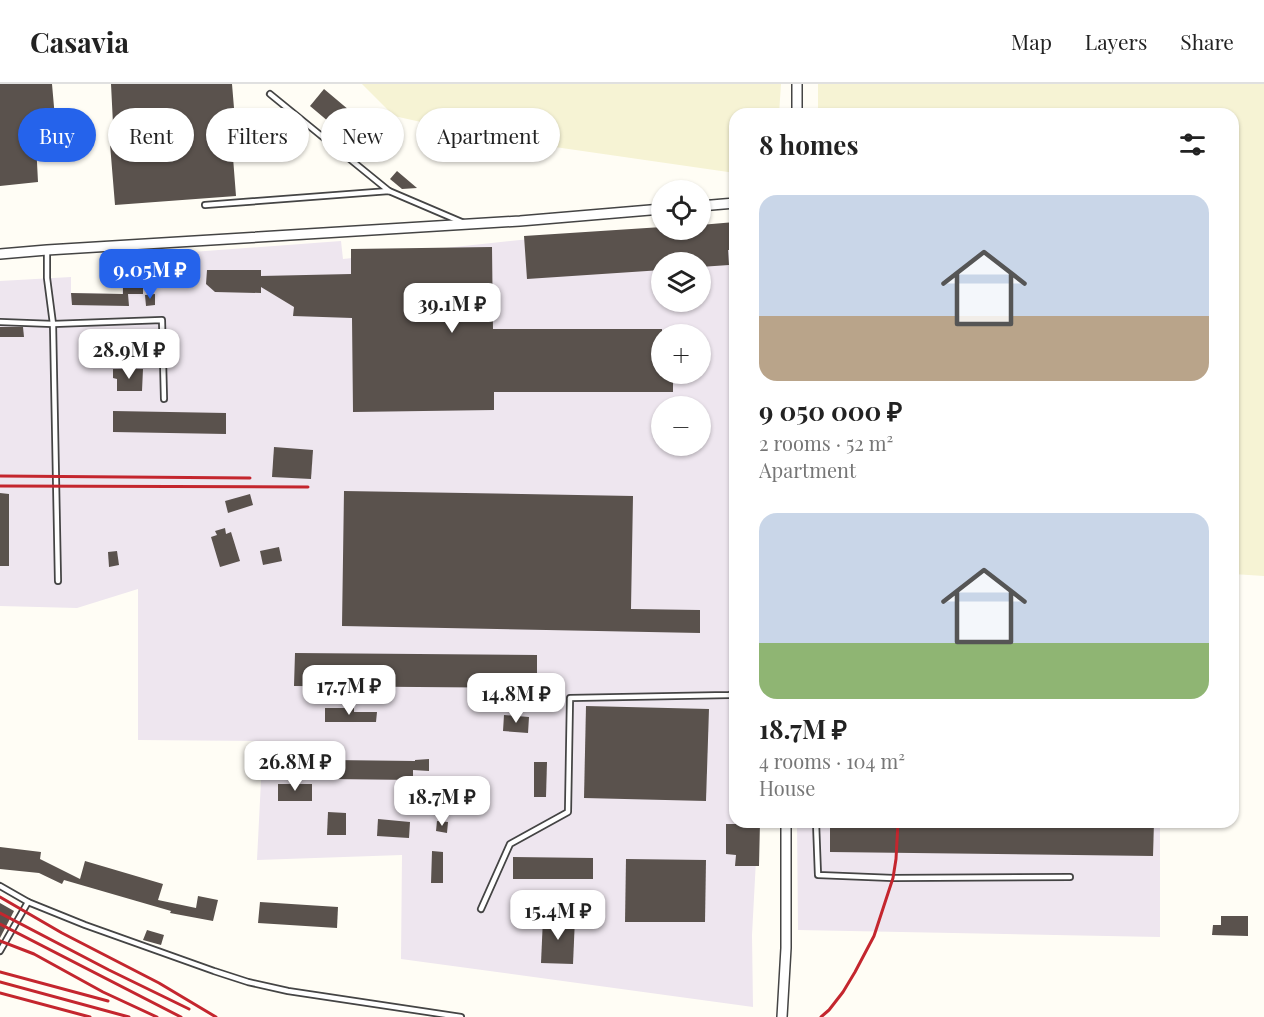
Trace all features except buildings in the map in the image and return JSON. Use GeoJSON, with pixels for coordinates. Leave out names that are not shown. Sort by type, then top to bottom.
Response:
{"type":"FeatureCollection","features":[{"type":"Feature","properties":{"kind":"street"},"geometry":{"type":"LineString","coordinates":[[797,84],[797,108]]}},
{"type":"Feature","properties":{"kind":"street"},"geometry":{"type":"LineString","coordinates":[[711,205],[729,204]]}},
{"type":"Feature","properties":{"kind":"street"},"geometry":{"type":"LineString","coordinates":[[0,254],[651,210]]}},
{"type":"Feature","properties":{"kind":"street"},"geometry":{"type":"LineString","coordinates":[[782,1017],[786,948],[786,828]]}},
{"type":"Feature","properties":{"kind":"lane"},"geometry":{"type":"LineString","coordinates":[[270,94],[389,191],[466,224]]}},
{"type":"Feature","properties":{"kind":"lane"},"geometry":{"type":"LineString","coordinates":[[205,205],[389,191]]}},
{"type":"Feature","properties":{"kind":"lane"},"geometry":{"type":"LineString","coordinates":[[47,250],[53,324],[58,581]]}},
{"type":"Feature","properties":{"kind":"lane"},"geometry":{"type":"LineString","coordinates":[[0,322],[53,324],[162,321],[164,399]]}},
{"type":"Feature","properties":{"kind":"lane"},"geometry":{"type":"LineString","coordinates":[[481,909],[510,844],[568,812],[570,698],[729,694]]}},
{"type":"Feature","properties":{"kind":"lane"},"geometry":{"type":"LineString","coordinates":[[816,828],[818,875],[893,878],[1070,877]]}},
{"type":"Feature","properties":{"kind":"lane"},"geometry":{"type":"LineString","coordinates":[[0,886],[28,902],[85,926],[248,982],[288,991],[462,1017]]}},
{"type":"Feature","properties":{"kind":"lane"},"geometry":{"type":"LineString","coordinates":[[0,951],[28,902]]}},
{"type":"Feature","properties":{"kind":"shaded area"},"geometry":{"type":"Polygon","coordinates":[[[362,84],[781,84],[779,108],[729,108],[729,172],[560,148],[560,108],[416,108],[416,121],[404,118],[404,108],[386,108],[362,84]]]}},
{"type":"Feature","properties":{"kind":"shaded area"},"geometry":{"type":"Polygon","coordinates":[[[818,84],[1264,84],[1264,576],[1239,574],[1239,108],[818,108],[818,84]]]}},
{"type":"Feature","properties":{"kind":"shaded area"},"geometry":{"type":"Polygon","coordinates":[[[729,226],[729,828],[758,828],[752,935],[753,1007],[401,959],[402,855],[257,860],[263,741],[138,740],[138,589],[77,608],[0,606],[0,281],[71,277],[71,293],[122,294],[123,272],[143,273],[147,267],[192,265],[192,252],[341,241],[343,259],[520,240],[651,231],[651,240],[711,240],[711,228],[729,226]]]}},
{"type":"Feature","properties":{"kind":"shaded area"},"geometry":{"type":"Polygon","coordinates":[[[797,828],[1160,828],[1160,937],[798,930],[797,828]]]}},
{"type":"Feature","properties":{"kind":"railway"},"geometry":{"type":"LineString","coordinates":[[0,476],[250,478]]}},
{"type":"Feature","properties":{"kind":"railway"},"geometry":{"type":"LineString","coordinates":[[0,486],[308,487]]}},
{"type":"Feature","properties":{"kind":"railway"},"geometry":{"type":"LineString","coordinates":[[821,1017],[843,992],[874,936],[893,878],[898,828]]}},
{"type":"Feature","properties":{"kind":"railway"},"geometry":{"type":"LineString","coordinates":[[0,897],[62,933],[159,983],[216,1017]]}},
{"type":"Feature","properties":{"kind":"railway"},"geometry":{"type":"LineString","coordinates":[[0,913],[189,1009]]}},
{"type":"Feature","properties":{"kind":"railway"},"geometry":{"type":"LineString","coordinates":[[0,924],[181,1017]]}},
{"type":"Feature","properties":{"kind":"railway"},"geometry":{"type":"LineString","coordinates":[[0,941],[34,954],[103,992],[157,1017]]}},
{"type":"Feature","properties":{"kind":"railway"},"geometry":{"type":"LineString","coordinates":[[0,972],[108,1001]]}},
{"type":"Feature","properties":{"kind":"railway"},"geometry":{"type":"LineString","coordinates":[[0,982],[129,1017]]}},
{"type":"Feature","properties":{"kind":"railway"},"geometry":{"type":"LineString","coordinates":[[0,993],[90,1017]]}}]}
